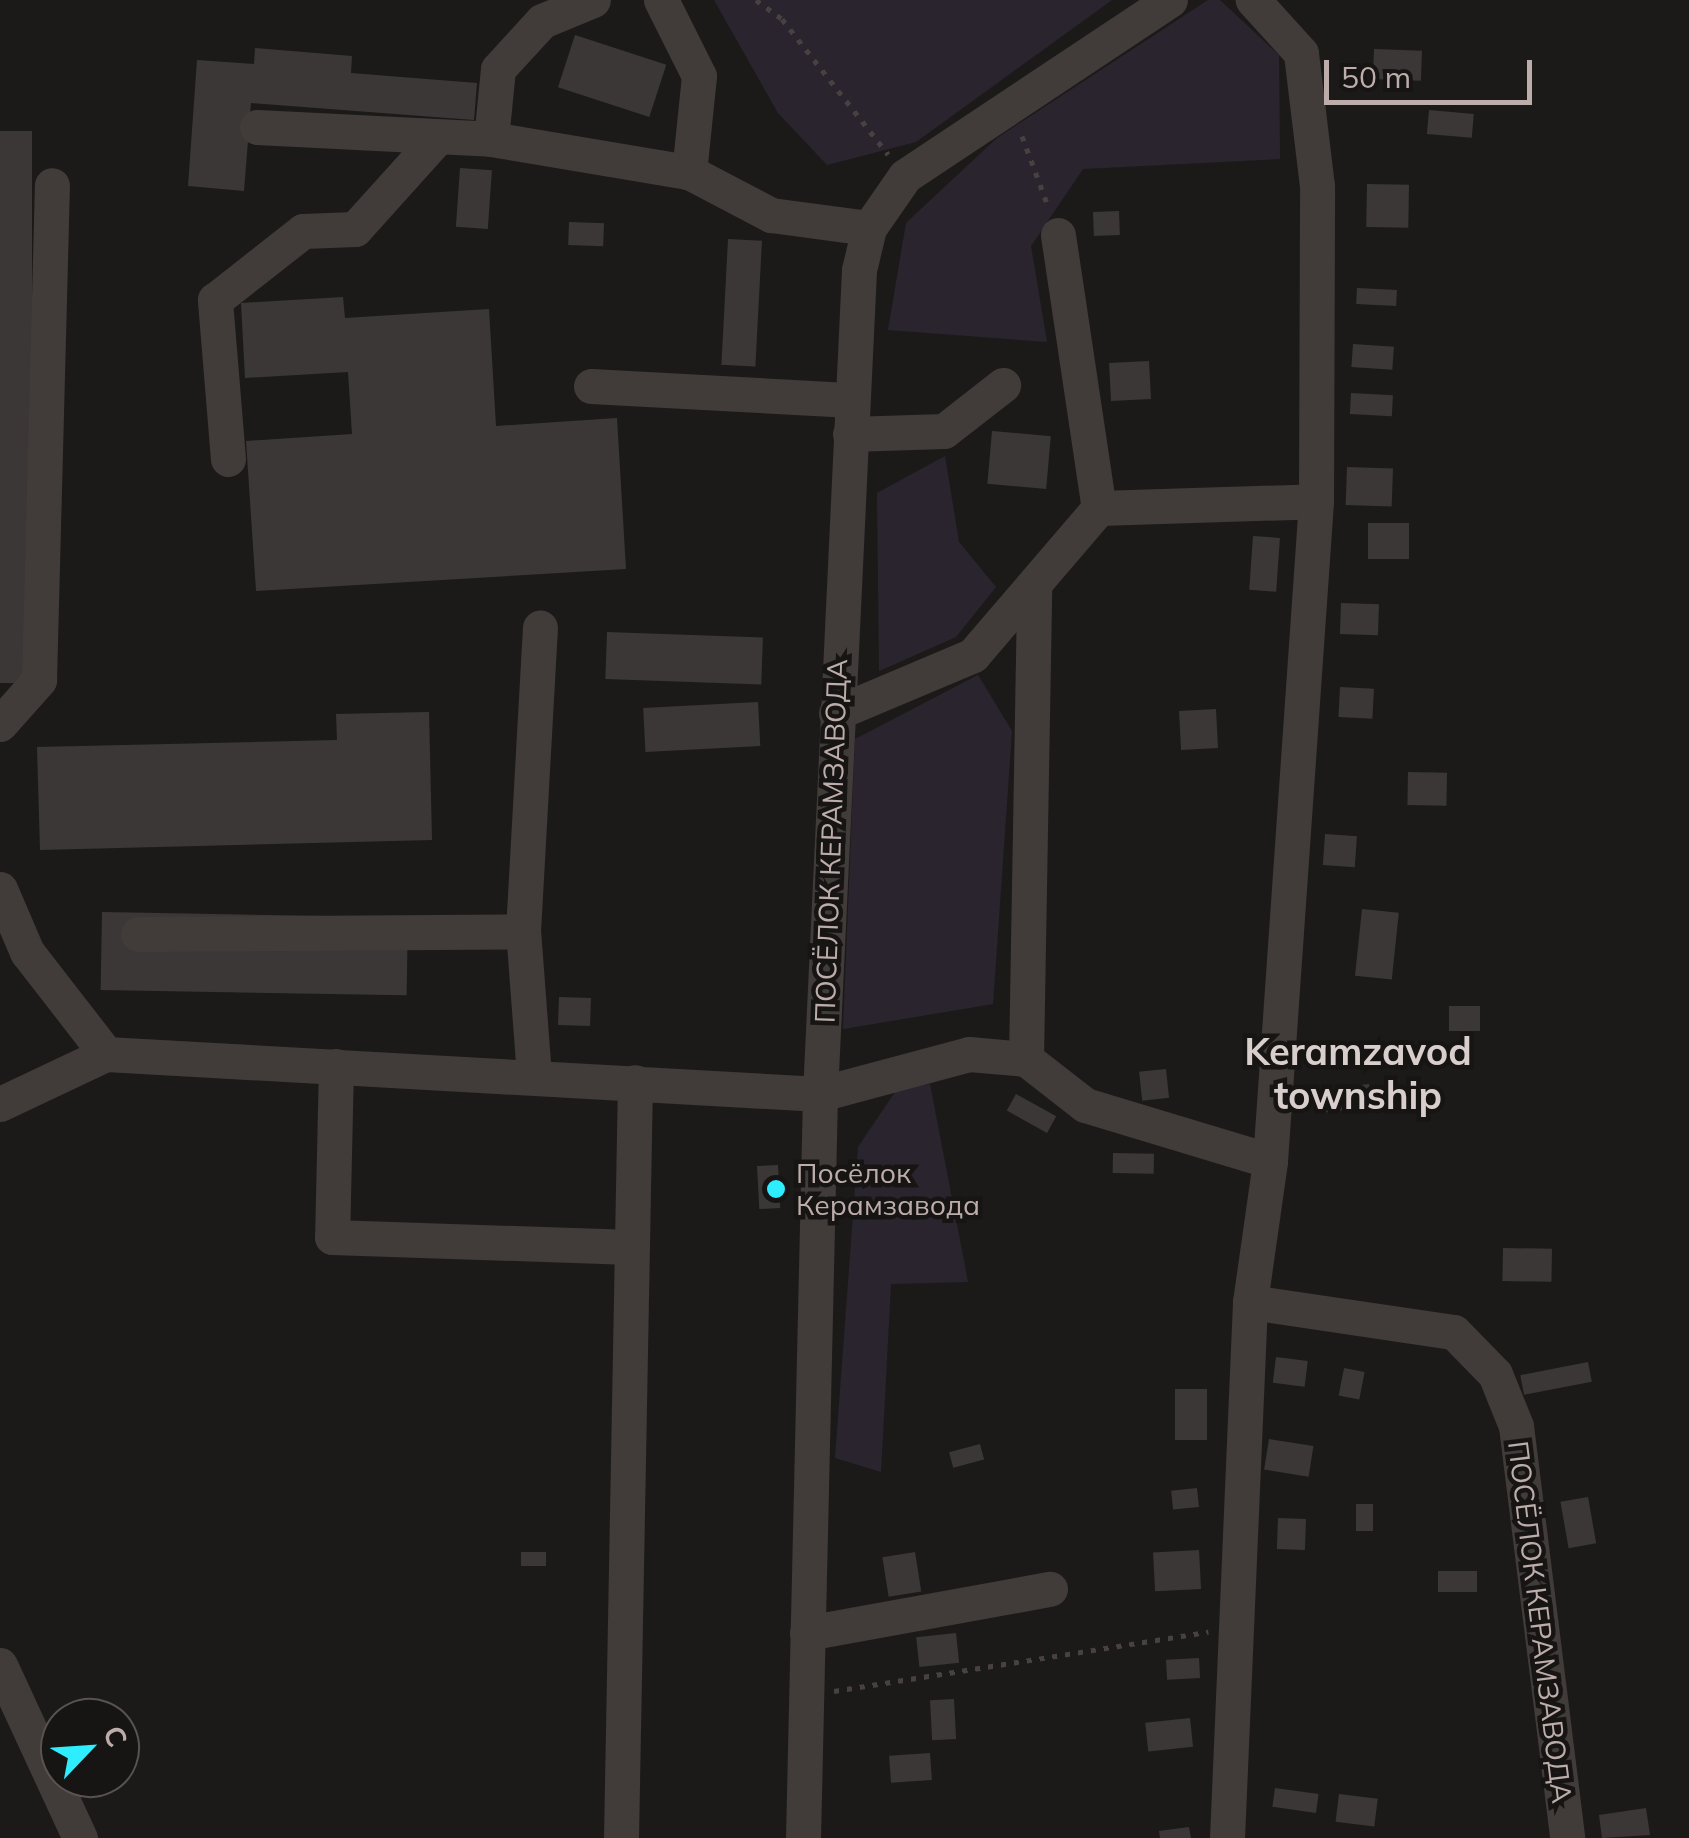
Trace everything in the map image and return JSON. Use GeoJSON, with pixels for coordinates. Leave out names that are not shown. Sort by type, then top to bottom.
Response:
{"type":"FeatureCollection","features":[{"type":"Feature","properties":{"kind":"street"},"geometry":{"type":"LineString","coordinates":[[491,139],[498,69],[542,21],[592,0]]}},
{"type":"Feature","properties":{"kind":"street"},"geometry":{"type":"LineString","coordinates":[[661,0],[700,76],[688,172]]}},
{"type":"Feature","properties":{"kind":"street","name":"ПОСЁЛОК КЕРАМЗАВОДА"},"geometry":{"type":"LineString","coordinates":[[802,1838],[820,1094],[851,417],[869,228],[905,176],[1170,0]]}},
{"type":"Feature","properties":{"kind":"street"},"geometry":{"type":"LineString","coordinates":[[1226,1838],[1250,1302],[1270,1162],[1316,502],[1317,186],[1306,91],[1301,52],[1257,2]]}},
{"type":"Feature","properties":{"kind":"street"},"geometry":{"type":"LineString","coordinates":[[257,127],[491,139],[688,172],[771,215],[869,228]]}},
{"type":"Feature","properties":{"kind":"street"},"geometry":{"type":"LineString","coordinates":[[228,460],[215,300],[303,231],[355,230],[438,138]]}},
{"type":"Feature","properties":{"kind":"street"},"geometry":{"type":"LineString","coordinates":[[0,724],[39,680],[52,185]]}},
{"type":"Feature","properties":{"kind":"street"},"geometry":{"type":"LineString","coordinates":[[1058,235],[1100,508]]}},
{"type":"Feature","properties":{"kind":"street"},"geometry":{"type":"LineString","coordinates":[[591,386],[944,431],[1003,384]]}},
{"type":"Feature","properties":{"kind":"street"},"geometry":{"type":"LineString","coordinates":[[836,713],[974,655],[1100,508],[1316,502]]}},
{"type":"Feature","properties":{"kind":"street"},"geometry":{"type":"LineString","coordinates":[[1026,1059],[1034,584]]}},
{"type":"Feature","properties":{"kind":"street"},"geometry":{"type":"LineString","coordinates":[[534,1076],[523,931],[540,627]]}},
{"type":"Feature","properties":{"kind":"street"},"geometry":{"type":"LineString","coordinates":[[0,889],[27,952],[106,1054]]}},
{"type":"Feature","properties":{"kind":"street"},"geometry":{"type":"LineString","coordinates":[[138,934],[523,931]]}},
{"type":"Feature","properties":{"kind":"street"},"geometry":{"type":"LineString","coordinates":[[0,1104],[106,1054],[820,1094],[969,1054],[1026,1059],[1085,1105],[1270,1162]]}},
{"type":"Feature","properties":{"kind":"street"},"geometry":{"type":"LineString","coordinates":[[336,1066],[332,1237],[632,1247]]}},
{"type":"Feature","properties":{"kind":"street"},"geometry":{"type":"LineString","coordinates":[[620,1838],[636,1082]]}},
{"type":"Feature","properties":{"kind":"street","name":"ПОСЁЛОК КЕРАМЗАВОДА"},"geometry":{"type":"LineString","coordinates":[[1250,1302],[1454,1332],[1495,1374],[1516,1426],[1567,1838]]}},
{"type":"Feature","properties":{"kind":"street"},"geometry":{"type":"LineString","coordinates":[[807,1632],[1050,1589]]}},
{"type":"Feature","properties":{"kind":"street"},"geometry":{"type":"LineString","coordinates":[[0,1665],[80,1838]]}},
{"type":"Feature","properties":{"kind":"path"},"geometry":{"type":"LineString","coordinates":[[756,0],[782,20],[905,176]]}},
{"type":"Feature","properties":{"kind":"path"},"geometry":{"type":"LineString","coordinates":[[1011,106],[1058,235]]}},
{"type":"Feature","properties":{"kind":"path"},"geometry":{"type":"LineString","coordinates":[[806,1692],[874,1689],[1097,1644],[1236,1629]]}},
{"type":"Feature","properties":{"kind":"shaded area"},"geometry":{"type":"Polygon","coordinates":[[[714,0],[1112,0],[916,142],[827,165],[778,113],[714,0]]]}},
{"type":"Feature","properties":{"kind":"shaded area"},"geometry":{"type":"Polygon","coordinates":[[[1208,0],[1220,0],[1279,55],[1280,159],[1083,169],[1031,246],[1047,342],[888,330],[906,223],[997,138],[1208,0]]]}},
{"type":"Feature","properties":{"kind":"shaded area"},"geometry":{"type":"Polygon","coordinates":[[[945,456],[959,542],[996,587],[956,637],[879,671],[877,493],[945,456]]]}},
{"type":"Feature","properties":{"kind":"shaded area"},"geometry":{"type":"Polygon","coordinates":[[[978,675],[1012,731],[993,1004],[843,1029],[855,739],[978,675]]]}},
{"type":"Feature","properties":{"kind":"shaded area"},"geometry":{"type":"Polygon","coordinates":[[[930,1084],[968,1282],[891,1284],[881,1472],[835,1458],[858,1147],[897,1089],[930,1084]]]}},
{"type":"Feature","properties":{"kind":"building"},"geometry":{"type":"Polygon","coordinates":[[[575,35],[666,65],[649,117],[558,87],[575,35]]]}},
{"type":"Feature","properties":{"kind":"building"},"geometry":{"type":"Polygon","coordinates":[[[255,48],[352,56],[351,73],[477,83],[474,120],[251,103],[244,191],[188,186],[197,60],[254,64],[255,48]]]}},
{"type":"Feature","properties":{"kind":"building"},"geometry":{"type":"Polygon","coordinates":[[[1374,49],[1422,51],[1421,81],[1373,79],[1374,49]]]}},
{"type":"Feature","properties":{"kind":"building"},"geometry":{"type":"Polygon","coordinates":[[[1429,110],[1474,114],[1472,138],[1427,134],[1429,110]]]}},
{"type":"Feature","properties":{"kind":"building"},"geometry":{"type":"Polygon","coordinates":[[[0,131],[32,131],[32,683],[0,683],[0,131]]]}},
{"type":"Feature","properties":{"kind":"building"},"geometry":{"type":"Polygon","coordinates":[[[460,168],[492,170],[488,229],[456,227],[460,168]]]}},
{"type":"Feature","properties":{"kind":"building"},"geometry":{"type":"Polygon","coordinates":[[[1367,184],[1409,185],[1408,228],[1366,227],[1367,184]]]}},
{"type":"Feature","properties":{"kind":"building"},"geometry":{"type":"Polygon","coordinates":[[[1119,211],[1120,235],[1094,236],[1093,212],[1119,211]]]}},
{"type":"Feature","properties":{"kind":"building"},"geometry":{"type":"Polygon","coordinates":[[[569,222],[604,223],[603,246],[568,245],[569,222]]]}},
{"type":"Feature","properties":{"kind":"building"},"geometry":{"type":"Polygon","coordinates":[[[728,239],[762,241],[755,367],[721,365],[728,239]]]}},
{"type":"Feature","properties":{"kind":"building"},"geometry":{"type":"Polygon","coordinates":[[[1357,288],[1397,290],[1396,306],[1356,304],[1357,288]]]}},
{"type":"Feature","properties":{"kind":"building"},"geometry":{"type":"Polygon","coordinates":[[[343,297],[345,318],[489,309],[496,426],[617,418],[626,569],[256,591],[246,441],[352,434],[348,372],[245,378],[241,303],[343,297]]]}},
{"type":"Feature","properties":{"kind":"building"},"geometry":{"type":"Polygon","coordinates":[[[1353,344],[1394,347],[1392,370],[1351,367],[1353,344]]]}},
{"type":"Feature","properties":{"kind":"building"},"geometry":{"type":"Polygon","coordinates":[[[1149,361],[1151,399],[1111,401],[1109,363],[1149,361]]]}},
{"type":"Feature","properties":{"kind":"building"},"geometry":{"type":"Polygon","coordinates":[[[1351,393],[1393,395],[1392,416],[1350,414],[1351,393]]]}},
{"type":"Feature","properties":{"kind":"building"},"geometry":{"type":"Polygon","coordinates":[[[992,431],[1051,436],[1046,489],[987,484],[992,431]]]}},
{"type":"Feature","properties":{"kind":"building"},"geometry":{"type":"Polygon","coordinates":[[[1347,467],[1393,469],[1392,507],[1346,505],[1347,467]]]}},
{"type":"Feature","properties":{"kind":"building"},"geometry":{"type":"Polygon","coordinates":[[[1368,523],[1409,523],[1409,559],[1368,559],[1368,523]]]}},
{"type":"Feature","properties":{"kind":"building"},"geometry":{"type":"Polygon","coordinates":[[[1253,536],[1280,538],[1276,592],[1249,590],[1253,536]]]}},
{"type":"Feature","properties":{"kind":"building"},"geometry":{"type":"Polygon","coordinates":[[[1341,603],[1379,604],[1378,635],[1340,634],[1341,603]]]}},
{"type":"Feature","properties":{"kind":"building"},"geometry":{"type":"Polygon","coordinates":[[[607,632],[763,637],[761,684],[605,679],[607,632]]]}},
{"type":"Feature","properties":{"kind":"building"},"geometry":{"type":"Polygon","coordinates":[[[1340,687],[1374,689],[1372,719],[1338,717],[1340,687]]]}},
{"type":"Feature","properties":{"kind":"building"},"geometry":{"type":"Polygon","coordinates":[[[758,702],[760,746],[645,752],[643,708],[758,702]]]}},
{"type":"Feature","properties":{"kind":"building"},"geometry":{"type":"Polygon","coordinates":[[[1216,709],[1218,748],[1181,750],[1179,711],[1216,709]]]}},
{"type":"Feature","properties":{"kind":"building"},"geometry":{"type":"Polygon","coordinates":[[[429,712],[432,840],[40,850],[37,747],[337,740],[336,714],[429,712]]]}},
{"type":"Feature","properties":{"kind":"building"},"geometry":{"type":"Polygon","coordinates":[[[1408,772],[1447,773],[1446,806],[1407,805],[1408,772]]]}},
{"type":"Feature","properties":{"kind":"building"},"geometry":{"type":"Polygon","coordinates":[[[1325,834],[1357,836],[1355,867],[1323,865],[1325,834]]]}},
{"type":"Feature","properties":{"kind":"building"},"geometry":{"type":"Polygon","coordinates":[[[1362,909],[1399,913],[1392,980],[1355,976],[1362,909]]]}},
{"type":"Feature","properties":{"kind":"building"},"geometry":{"type":"Polygon","coordinates":[[[102,912],[408,917],[407,995],[101,990],[102,912]]]}},
{"type":"Feature","properties":{"kind":"building"},"geometry":{"type":"Polygon","coordinates":[[[559,997],[591,998],[590,1026],[558,1025],[559,997]]]}},
{"type":"Feature","properties":{"kind":"building"},"geometry":{"type":"Polygon","coordinates":[[[1449,1006],[1480,1006],[1480,1031],[1449,1031],[1449,1006]]]}},
{"type":"Feature","properties":{"kind":"building"},"geometry":{"type":"Polygon","coordinates":[[[1166,1069],[1169,1098],[1142,1101],[1139,1072],[1166,1069]]]}},
{"type":"Feature","properties":{"kind":"building"},"geometry":{"type":"Polygon","coordinates":[[[1369,1084],[1372,1107],[1323,1113],[1320,1090],[1369,1084]]]}},
{"type":"Feature","properties":{"kind":"building"},"geometry":{"type":"Polygon","coordinates":[[[1016,1094],[1056,1116],[1047,1133],[1007,1111],[1016,1094]]]}},
{"type":"Feature","properties":{"kind":"building"},"geometry":{"type":"Polygon","coordinates":[[[1113,1153],[1154,1154],[1154,1174],[1113,1173],[1113,1153]]]}},
{"type":"Feature","properties":{"kind":"building"},"geometry":{"type":"Polygon","coordinates":[[[778,1165],[780,1208],[759,1209],[757,1166],[778,1165]]]}},
{"type":"Feature","properties":{"kind":"building"},"geometry":{"type":"Polygon","coordinates":[[[1503,1248],[1552,1249],[1551,1282],[1502,1281],[1503,1248]]]}},
{"type":"Feature","properties":{"kind":"building"},"geometry":{"type":"Polygon","coordinates":[[[1276,1357],[1308,1361],[1305,1387],[1273,1383],[1276,1357]]]}},
{"type":"Feature","properties":{"kind":"building"},"geometry":{"type":"Polygon","coordinates":[[[1588,1362],[1592,1382],[1524,1395],[1520,1375],[1588,1362]]]}},
{"type":"Feature","properties":{"kind":"building"},"geometry":{"type":"Polygon","coordinates":[[[1344,1368],[1365,1372],[1359,1399],[1339,1395],[1344,1368]]]}},
{"type":"Feature","properties":{"kind":"building"},"geometry":{"type":"Polygon","coordinates":[[[1175,1389],[1207,1389],[1207,1440],[1175,1440],[1175,1389]]]}},
{"type":"Feature","properties":{"kind":"building"},"geometry":{"type":"Polygon","coordinates":[[[1269,1439],[1313,1446],[1309,1477],[1264,1470],[1269,1439]]]}},
{"type":"Feature","properties":{"kind":"building"},"geometry":{"type":"Polygon","coordinates":[[[980,1444],[984,1459],[953,1468],[949,1452],[980,1444]]]}},
{"type":"Feature","properties":{"kind":"building"},"geometry":{"type":"Polygon","coordinates":[[[1197,1488],[1199,1507],[1173,1510],[1171,1491],[1197,1488]]]}},
{"type":"Feature","properties":{"kind":"building"},"geometry":{"type":"Polygon","coordinates":[[[1588,1497],[1596,1543],[1569,1548],[1560,1502],[1588,1497]]]}},
{"type":"Feature","properties":{"kind":"building"},"geometry":{"type":"Polygon","coordinates":[[[1356,1504],[1373,1504],[1373,1531],[1356,1531],[1356,1504]]]}},
{"type":"Feature","properties":{"kind":"building"},"geometry":{"type":"Polygon","coordinates":[[[1278,1518],[1306,1519],[1305,1550],[1277,1549],[1278,1518]]]}},
{"type":"Feature","properties":{"kind":"building"},"geometry":{"type":"Polygon","coordinates":[[[1199,1550],[1201,1589],[1155,1591],[1153,1552],[1199,1550]]]}},
{"type":"Feature","properties":{"kind":"building"},"geometry":{"type":"Polygon","coordinates":[[[521,1552],[546,1552],[546,1566],[521,1566],[521,1552]]]}},
{"type":"Feature","properties":{"kind":"building"},"geometry":{"type":"Polygon","coordinates":[[[915,1552],[921,1592],[889,1597],[882,1557],[915,1552]]]}},
{"type":"Feature","properties":{"kind":"building"},"geometry":{"type":"Polygon","coordinates":[[[1438,1571],[1477,1571],[1477,1592],[1438,1592],[1438,1571]]]}},
{"type":"Feature","properties":{"kind":"building"},"geometry":{"type":"Polygon","coordinates":[[[956,1633],[959,1663],[919,1667],[916,1637],[956,1633]]]}},
{"type":"Feature","properties":{"kind":"building"},"geometry":{"type":"Polygon","coordinates":[[[1199,1658],[1200,1678],[1167,1680],[1166,1660],[1199,1658]]]}},
{"type":"Feature","properties":{"kind":"building"},"geometry":{"type":"Polygon","coordinates":[[[954,1699],[956,1739],[932,1740],[930,1700],[954,1699]]]}},
{"type":"Feature","properties":{"kind":"building"},"geometry":{"type":"Polygon","coordinates":[[[1190,1718],[1193,1747],[1148,1752],[1145,1723],[1190,1718]]]}},
{"type":"Feature","properties":{"kind":"building"},"geometry":{"type":"Polygon","coordinates":[[[930,1753],[932,1780],[891,1783],[889,1756],[930,1753]]]}},
{"type":"Feature","properties":{"kind":"building"},"geometry":{"type":"Polygon","coordinates":[[[1275,1788],[1319,1794],[1316,1813],[1272,1807],[1275,1788]]]}},
{"type":"Feature","properties":{"kind":"building"},"geometry":{"type":"Polygon","coordinates":[[[1339,1794],[1378,1799],[1374,1827],[1336,1822],[1339,1794]]]}},
{"type":"Feature","properties":{"kind":"building"},"geometry":{"type":"Polygon","coordinates":[[[1646,1808],[1650,1835],[1602,1838],[1599,1815],[1646,1808]]]}},
{"type":"Feature","properties":{"kind":"building"},"geometry":{"type":"Polygon","coordinates":[[[1189,1827],[1191,1838],[1160,1838],[1159,1831],[1189,1827]]]}},
{"type":"Feature","properties":{"kind":"place","name":"Посёлок Керамзавода"},"geometry":{"type":"Point","coordinates":[776,1189]}},
{"type":"Feature","properties":{"kind":"district","name":"Keramzavod township"},"geometry":{"type":"Point","coordinates":[1358,1074]}}]}
